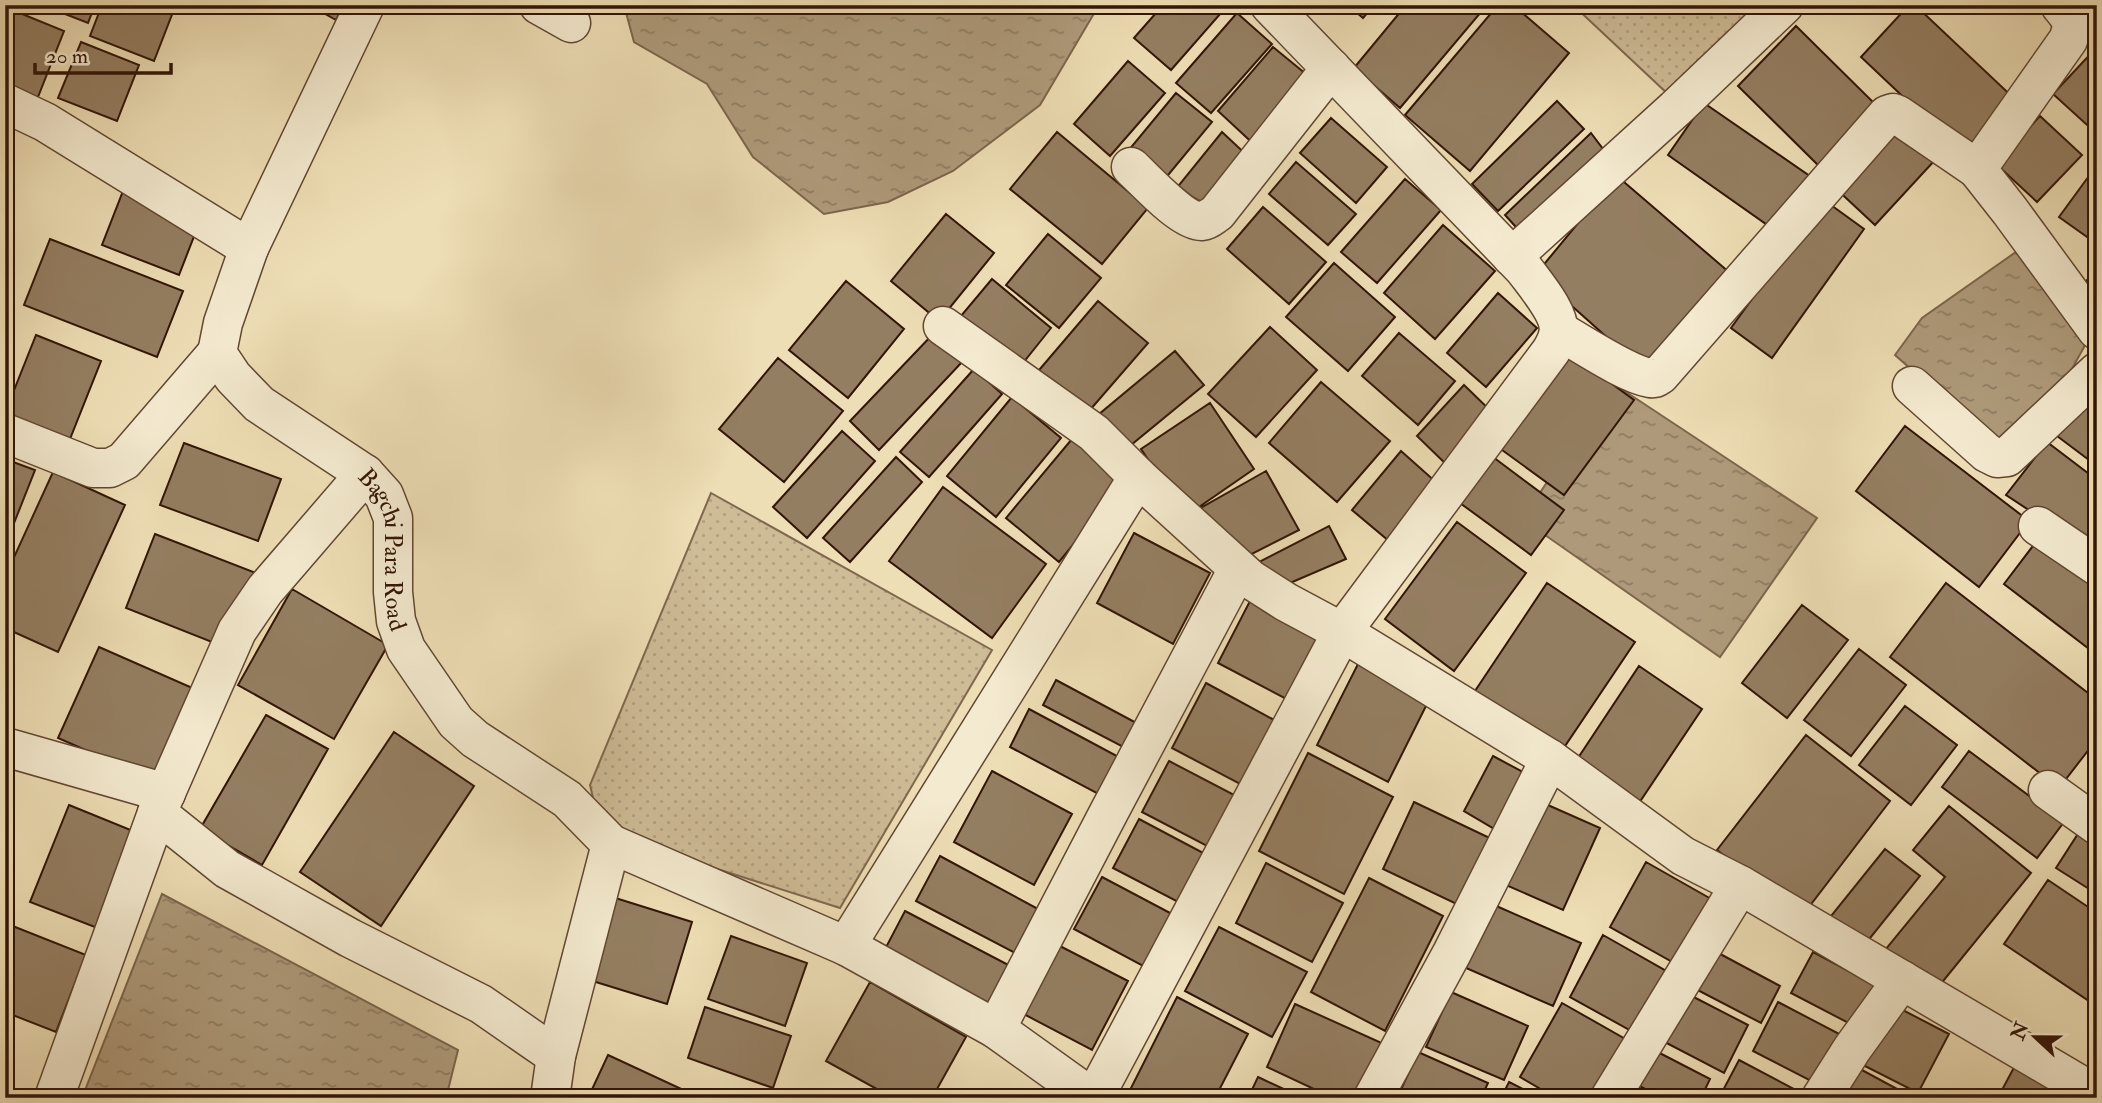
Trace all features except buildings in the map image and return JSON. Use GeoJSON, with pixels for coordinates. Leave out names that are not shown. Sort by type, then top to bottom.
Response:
{"type":"FeatureCollection","features":[{"type":"Feature","properties":{"kind":"street"},"geometry":{"type":"LineString","coordinates":[[5,433],[93,468],[110,468],[124,461],[217,352],[223,323],[250,248],[365,5]]}},
{"type":"Feature","properties":{"kind":"street"},"geometry":{"type":"LineString","coordinates":[[550,1098],[556,1056],[611,844],[846,946],[996,1028],[1093,1098],[1342,632],[1551,351],[1559,331],[1554,312],[1524,269],[1270,5]]}},
{"type":"Feature","properties":{"kind":"street"},"geometry":{"type":"LineString","coordinates":[[1512,257],[1675,109],[1784,5]]}},
{"type":"Feature","properties":{"kind":"street"},"geometry":{"type":"LineString","coordinates":[[1977,169],[2068,40],[2073,28],[2070,18],[2060,5]]}},
{"type":"Feature","properties":{"kind":"street"},"geometry":{"type":"LineString","coordinates":[[1131,167],[1181,213],[1200,221],[1209,219],[1217,213],[1331,68]]}},
{"type":"Feature","properties":{"kind":"street"},"geometry":{"type":"LineString","coordinates":[[5,103],[45,122],[250,248]]}},
{"type":"Feature","properties":{"kind":"street"},"geometry":{"type":"LineString","coordinates":[[1559,331],[1625,369],[1648,378],[1660,375],[1887,116],[1893,113],[1977,169],[2097,330]]}},
{"type":"Feature","properties":{"kind":"street"},"geometry":{"type":"LineString","coordinates":[[943,326],[1094,433],[1250,579],[1550,759],[1683,856],[1741,885],[2094,1093]]}},
{"type":"Feature","properties":{"kind":"street","name":"Bagchi Para Road"},"geometry":{"type":"LineString","coordinates":[[217,352],[233,377],[259,404],[365,474],[384,495],[393,518],[393,592],[396,621],[406,649],[456,722],[475,739],[567,799],[611,844]]}},
{"type":"Feature","properties":{"kind":"street"},"geometry":{"type":"LineString","coordinates":[[1912,386],[1987,453],[1997,458],[2007,457],[2097,372]]}},
{"type":"Feature","properties":{"kind":"street"},"geometry":{"type":"LineString","coordinates":[[54,1098],[161,803],[237,631],[265,590],[365,474]]}},
{"type":"Feature","properties":{"kind":"street"},"geometry":{"type":"LineString","coordinates":[[846,946],[1138,477]]}},
{"type":"Feature","properties":{"kind":"street"},"geometry":{"type":"LineString","coordinates":[[2038,526],[2097,566]]}},
{"type":"Feature","properties":{"kind":"street"},"geometry":{"type":"LineString","coordinates":[[996,1028],[1238,569]]}},
{"type":"Feature","properties":{"kind":"street"},"geometry":{"type":"LineString","coordinates":[[5,747],[161,803],[227,869],[350,938],[481,1004],[556,1056]]}},
{"type":"Feature","properties":{"kind":"street"},"geometry":{"type":"LineString","coordinates":[[1373,1098],[1452,953],[1550,759]]}},
{"type":"Feature","properties":{"kind":"street"},"geometry":{"type":"LineString","coordinates":[[2048,790],[2097,825]]}},
{"type":"Feature","properties":{"kind":"street"},"geometry":{"type":"LineString","coordinates":[[1610,1098],[1741,885]]}},
{"type":"Feature","properties":{"kind":"street"},"geometry":{"type":"LineString","coordinates":[[1821,1098],[1902,979]]}},
{"type":"Feature","properties":{"kind":"shaded area"},"geometry":{"type":"Polygon","coordinates":[[[1573,5],[1760,5],[1669,95],[1573,5]]]}},
{"type":"Feature","properties":{"kind":"shaded area"},"geometry":{"type":"Polygon","coordinates":[[[711,493],[992,650],[840,908],[601,832],[590,785],[711,493]]]}},
{"type":"Feature","properties":{"kind":"water"},"geometry":{"type":"Polygon","coordinates":[[[624,5],[1099,5],[1040,105],[953,171],[888,202],[824,214],[753,157],[707,84],[634,42],[624,5]]]}},
{"type":"Feature","properties":{"kind":"water"},"geometry":{"type":"Polygon","coordinates":[[[2023,247],[2089,338],[2067,378],[1996,444],[1895,355],[1922,318],[2023,247]]]}},
{"type":"Feature","properties":{"kind":"water"},"geometry":{"type":"Polygon","coordinates":[[[1614,384],[1817,518],[1720,657],[1522,519],[1614,384]]]}},
{"type":"Feature","properties":{"kind":"water"},"geometry":{"type":"Polygon","coordinates":[[[162,894],[458,1050],[446,1098],[82,1098],[162,894]]]}}]}
